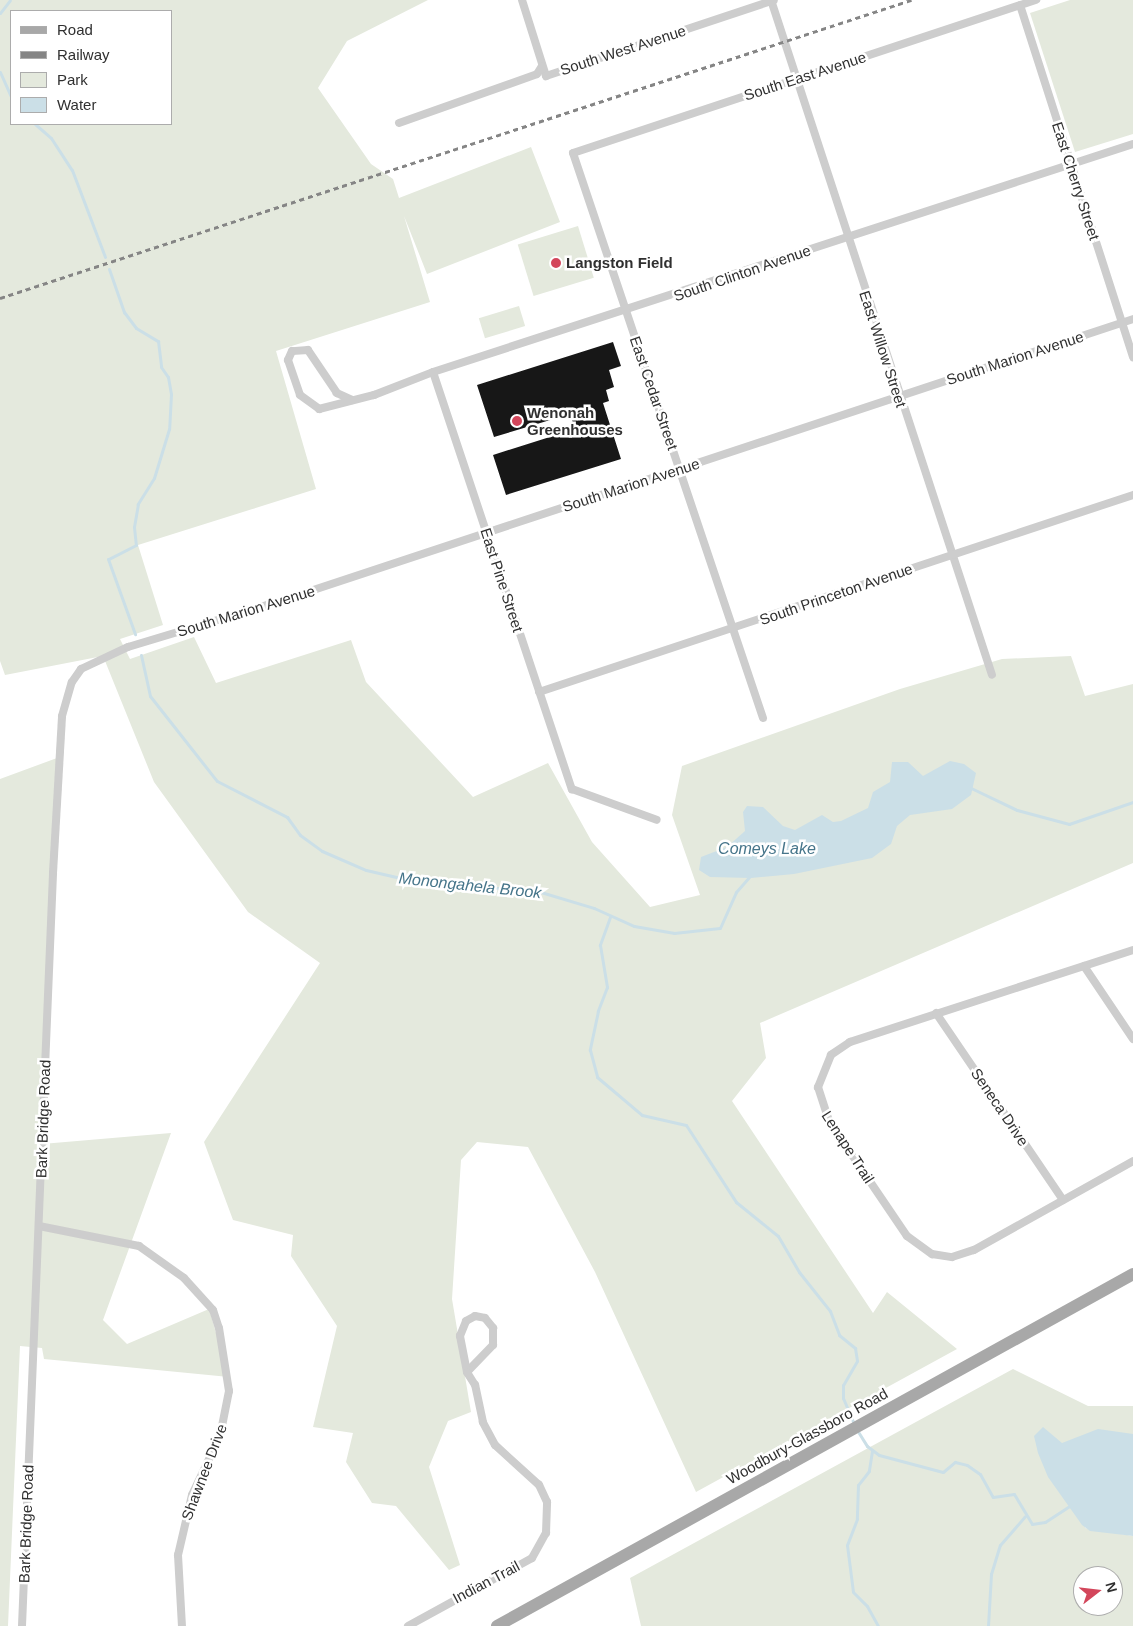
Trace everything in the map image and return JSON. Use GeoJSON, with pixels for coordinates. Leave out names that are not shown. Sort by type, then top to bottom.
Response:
{"type":"FeatureCollection","features":[{"type":"Feature","properties":{"kind":"main road","name":"Woodbury-Glassboro Road"},"geometry":{"type":"LineString","coordinates":[[496,1626],[1133,1274]]}},
{"type":"Feature","properties":{"kind":"street"},"geometry":{"type":"LineString","coordinates":[[522,0],[542,66]]}},
{"type":"Feature","properties":{"kind":"street","name":"South West Avenue"},"geometry":{"type":"LineString","coordinates":[[542,66],[546,76],[772,0]]}},
{"type":"Feature","properties":{"kind":"street","name":"East Willow Street"},"geometry":{"type":"LineString","coordinates":[[772,0],[795,80],[898,397],[971,619],[992,675]]}},
{"type":"Feature","properties":{"kind":"street","name":"South East Avenue"},"geometry":{"type":"LineString","coordinates":[[573,153],[1036,0]]}},
{"type":"Feature","properties":{"kind":"street","name":"East Cherry Street"},"geometry":{"type":"LineString","coordinates":[[1020,5],[1133,357]]}},
{"type":"Feature","properties":{"kind":"street","name":"South West Avenue"},"geometry":{"type":"LineString","coordinates":[[399,122],[537,74],[542,66]]}},
{"type":"Feature","properties":{"kind":"street","name":"South Clinton Avenue"},"geometry":{"type":"LineString","coordinates":[[352,400],[337,393],[308,350],[292,351],[288,360],[290,373],[309,405],[319,410],[352,400],[434,372],[626,312],[1133,144]]}},
{"type":"Feature","properties":{"kind":"street","name":"East Cedar Street"},"geometry":{"type":"LineString","coordinates":[[573,153],[763,718]]}},
{"type":"Feature","properties":{"kind":"street","name":"South Marion Avenue"},"geometry":{"type":"LineString","coordinates":[[128,647],[487,533],[1133,319]]}},
{"type":"Feature","properties":{"kind":"street","name":"East Pine Street"},"geometry":{"type":"LineString","coordinates":[[434,372],[572,789],[657,820]]}},
{"type":"Feature","properties":{"kind":"street","name":"South Princeton Avenue"},"geometry":{"type":"LineString","coordinates":[[539,692],[1133,495]]}},
{"type":"Feature","properties":{"kind":"street","name":"Bark Bridge Road"},"geometry":{"type":"LineString","coordinates":[[22,1626],[62,716],[72,682],[81,669],[128,647]]}},
{"type":"Feature","properties":{"kind":"street","name":"Lenape Trail"},"geometry":{"type":"LineString","coordinates":[[1133,950],[850,1042],[831,1055],[818,1086],[820,1103],[829,1120],[901,1228],[923,1250],[952,1256],[974,1250],[1133,1161]]}},
{"type":"Feature","properties":{"kind":"street"},"geometry":{"type":"LineString","coordinates":[[1084,966],[1133,1039]]}},
{"type":"Feature","properties":{"kind":"street","name":"Seneca Drive"},"geometry":{"type":"LineString","coordinates":[[936,1013],[1063,1200]]}},
{"type":"Feature","properties":{"kind":"street","name":"Shawnee Drive"},"geometry":{"type":"LineString","coordinates":[[39,1226],[139,1246],[184,1278],[213,1310],[219,1328],[229,1391],[220,1436],[192,1495],[178,1554],[182,1626]]}},
{"type":"Feature","properties":{"kind":"street","name":"Indian Trail"},"geometry":{"type":"LineString","coordinates":[[408,1626],[532,1558],[546,1533],[547,1502],[539,1485],[496,1445],[483,1422],[475,1385],[467,1372],[460,1336],[466,1321],[475,1316],[485,1318],[493,1328],[493,1345],[467,1372]]}},
{"type":"Feature","properties":{"kind":"green space"},"geometry":{"type":"Polygon","coordinates":[[[0,0],[428,0],[347,41],[318,88],[371,164],[393,179],[399,198],[531,147],[560,222],[427,274],[404,216],[430,302],[276,351],[316,489],[138,545],[163,625],[120,639],[130,659],[194,637],[216,683],[351,640],[366,682],[473,797],[548,763],[592,842],[650,907],[700,895],[672,815],[682,766],[900,689],[1002,659],[1071,656],[1085,696],[1133,684],[1133,863],[760,1023],[766,1058],[732,1101],[873,1313],[887,1292],[957,1349],[696,1492],[595,1272],[528,1147],[477,1142],[461,1160],[452,1299],[471,1412],[448,1421],[429,1467],[460,1565],[449,1570],[396,1506],[372,1503],[346,1462],[353,1433],[313,1427],[337,1326],[291,1256],[293,1235],[233,1220],[204,1142],[320,963],[248,912],[154,782],[103,656],[5,675],[0,661],[0,0]]]}},
{"type":"Feature","properties":{"kind":"green space"},"geometry":{"type":"Polygon","coordinates":[[[1070,0],[1133,0],[1133,134],[1075,152],[1030,13],[1070,0]]]}},
{"type":"Feature","properties":{"kind":"green space","name":"Langston Field"},"geometry":{"type":"Polygon","coordinates":[[[578,226],[594,278],[534,296],[518,244],[578,226]]]}},
{"type":"Feature","properties":{"kind":"green space"},"geometry":{"type":"Polygon","coordinates":[[[519,306],[525,326],[485,338],[479,318],[519,306]]]}},
{"type":"Feature","properties":{"kind":"green space"},"geometry":{"type":"Polygon","coordinates":[[[57,758],[42,1144],[171,1133],[103,1320],[127,1344],[209,1309],[229,1377],[44,1359],[42,1348],[20,1346],[8,1626],[0,1626],[0,779],[57,758]]]}},
{"type":"Feature","properties":{"kind":"green space"},"geometry":{"type":"Polygon","coordinates":[[[1013,1369],[1088,1406],[1133,1406],[1133,1435],[1085,1528],[1133,1536],[1133,1626],[641,1626],[630,1578],[1013,1369]]]}},
{"type":"Feature","properties":{"kind":"water","name":"Comeys Lake"},"geometry":{"type":"Polygon","coordinates":[[[950,761],[964,764],[976,773],[971,795],[952,809],[910,815],[897,826],[891,844],[872,858],[794,874],[751,878],[710,877],[699,870],[701,857],[727,847],[745,831],[743,812],[747,806],[763,807],[783,826],[795,830],[822,815],[833,822],[841,821],[868,808],[873,792],[890,782],[892,762],[908,762],[923,776],[950,761]]]}},
{"type":"Feature","properties":{"kind":"water"},"geometry":{"type":"Polygon","coordinates":[[[1043,1427],[1062,1443],[1098,1429],[1133,1434],[1133,1536],[1090,1531],[1082,1525],[1048,1477],[1038,1453],[1034,1436],[1043,1427]]]}},
{"type":"Feature","properties":{"kind":"building","name":"Wenonah Greenhouses"},"geometry":{"type":"Polygon","coordinates":[[[613,342],[621,366],[609,370],[614,387],[606,390],[609,401],[603,403],[621,459],[506,495],[493,455],[575,429],[570,414],[494,437],[477,385],[613,342]]]}},
{"type":"Feature","properties":{"kind":"waterway","name":"Monongahela Brook"},"geometry":{"type":"LineString","coordinates":[[0,13],[10,0]]}},
{"type":"Feature","properties":{"kind":"waterway","name":"Monongahela Brook"},"geometry":{"type":"LineString","coordinates":[[0,72],[10,95]]}},
{"type":"Feature","properties":{"kind":"waterway","name":"Monongahela Brook"},"geometry":{"type":"LineString","coordinates":[[36,125],[51,138],[72,170],[105,257]]}},
{"type":"Feature","properties":{"kind":"waterway","name":"Monongahela Brook"},"geometry":{"type":"LineString","coordinates":[[109,269],[124,312],[136,328],[158,341],[161,367],[168,377],[171,394],[169,429],[154,478],[138,504],[134,527],[136,545],[108,559],[135,634]]}},
{"type":"Feature","properties":{"kind":"waterway","name":"Monongahela Brook"},"geometry":{"type":"LineString","coordinates":[[141,655],[150,696],[217,781],[287,817],[300,835],[322,851],[366,870],[426,884],[534,890],[594,908],[634,926],[674,933],[720,928],[736,892],[749,877]]}},
{"type":"Feature","properties":{"kind":"waterway"},"geometry":{"type":"LineString","coordinates":[[971,788],[1017,810],[1069,824],[1133,802]]}},
{"type":"Feature","properties":{"kind":"waterway","name":"Monongahela Brook"},"geometry":{"type":"LineString","coordinates":[[610,917],[600,945],[607,987],[598,1011],[590,1050],[597,1077],[642,1115],[686,1125],[736,1202],[778,1236],[799,1272],[830,1311],[839,1335],[855,1348],[857,1361],[843,1385],[843,1398],[854,1424]]}},
{"type":"Feature","properties":{"kind":"waterway"},"geometry":{"type":"LineString","coordinates":[[857,1430],[867,1446],[879,1455],[943,1472],[955,1462],[967,1465],[980,1474],[993,1497],[1014,1494],[1032,1524],[1045,1522],[1071,1505]]}},
{"type":"Feature","properties":{"kind":"waterway","name":"Monongahela Brook"},"geometry":{"type":"LineString","coordinates":[[872,1451],[869,1471],[858,1485],[857,1519],[847,1545],[853,1592],[867,1606],[878,1626]]}},
{"type":"Feature","properties":{"kind":"waterway"},"geometry":{"type":"LineString","coordinates":[[988,1626],[991,1574],[1000,1545],[1025,1516]]}},
{"type":"Feature","properties":{"kind":"railway"},"geometry":{"type":"LineString","coordinates":[[0,298],[911,0]]}},
{"type":"Feature","properties":{"kind":"place","name":"Langston Field"},"geometry":{"type":"Point","coordinates":[556,263]}},
{"type":"Feature","properties":{"kind":"place","name":"Wenonah Greenhouses"},"geometry":{"type":"Point","coordinates":[517,421]}}]}
